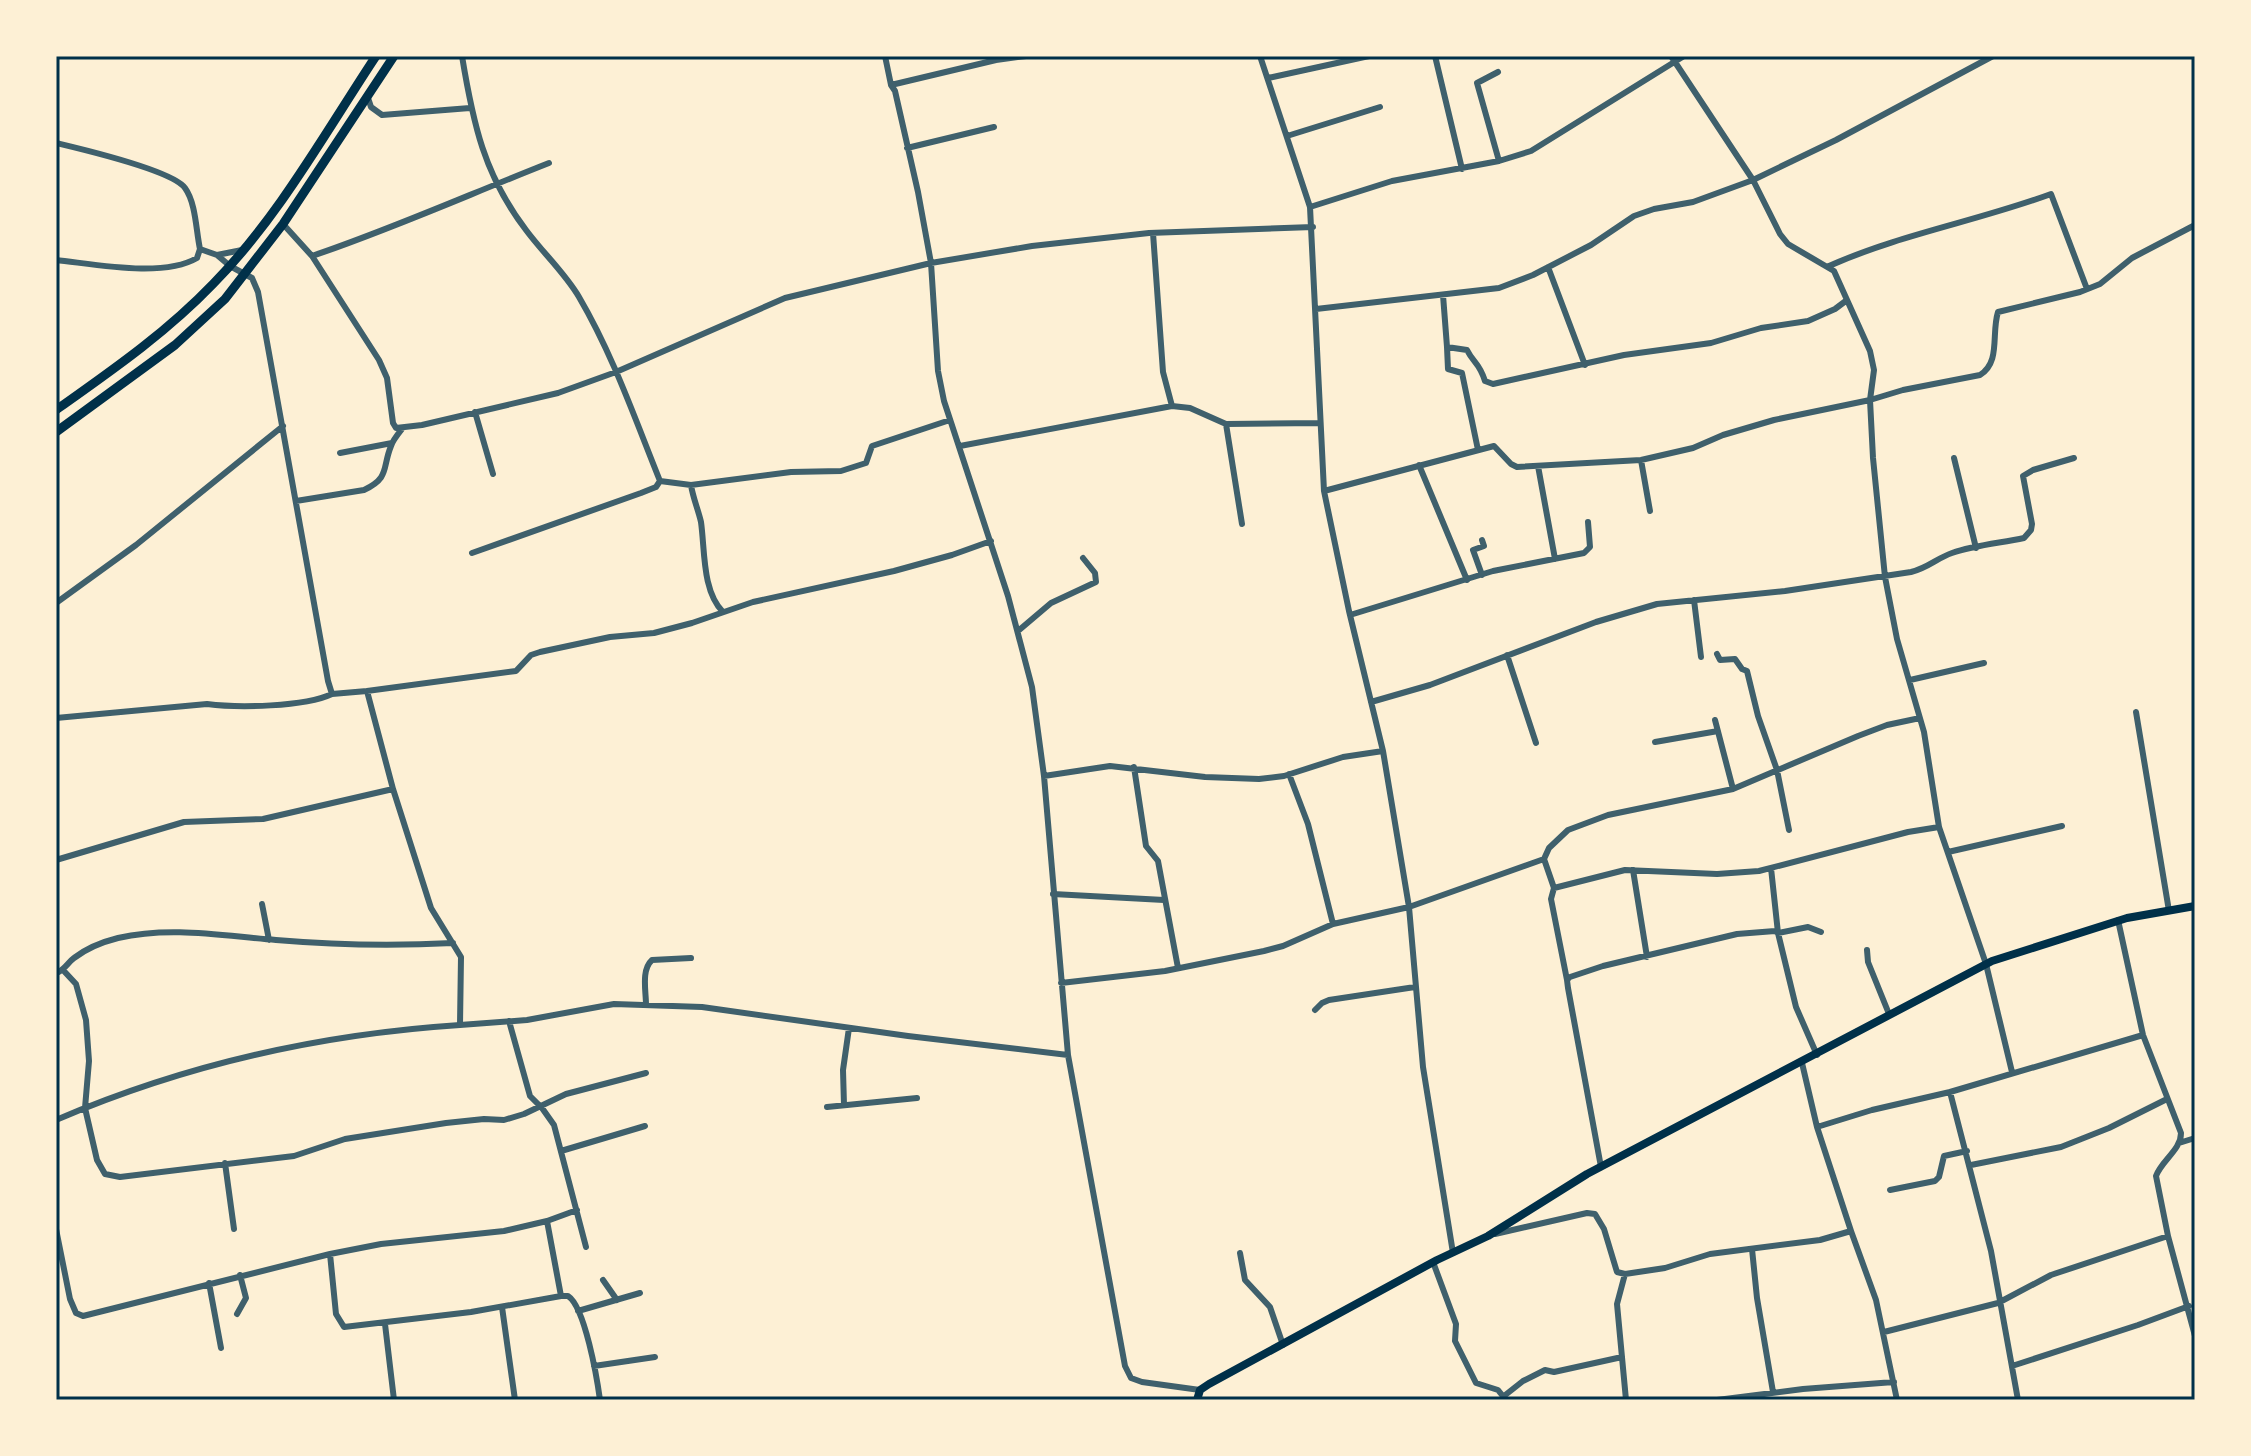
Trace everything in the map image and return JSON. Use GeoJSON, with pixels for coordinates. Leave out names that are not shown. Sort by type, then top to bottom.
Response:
{"type":"FeatureCollection","features":[{"type":"Feature","properties":{"kind":"highway"},"geometry":{"type":"LineString","coordinates":[[56,410],[165,330],[230,266],[272,214],[376,56]]}},
{"type":"Feature","properties":{"kind":"highway"},"geometry":{"type":"LineString","coordinates":[[56,432],[175,345],[225,299],[283,224],[394,56]]}},
{"type":"Feature","properties":{"kind":"main road"},"geometry":{"type":"LineString","coordinates":[[1197,1400],[1200,1390],[1433,1262],[1488,1236],[1601,1167],[1986,964],[2118,920],[2195,906]]}},
{"type":"Feature","properties":{"kind":"street"},"geometry":{"type":"LineString","coordinates":[[462,56],[470,108],[482,153],[495,183],[526,231],[578,296],[616,372],[660,481]]}},
{"type":"Feature","properties":{"kind":"street"},"geometry":{"type":"LineString","coordinates":[[885,56],[918,192],[931,263],[938,371],[950,420],[1018,631],[1032,687],[1044,776],[1068,1055],[1125,1366],[1131,1378],[1142,1382],[1200,1390]]}},
{"type":"Feature","properties":{"kind":"street"},"geometry":{"type":"LineString","coordinates":[[891,85],[1026,56]]}},
{"type":"Feature","properties":{"kind":"street"},"geometry":{"type":"LineString","coordinates":[[1260,56],[1310,207],[1324,491],[1383,751],[1409,907],[1423,1067],[1453,1253]]}},
{"type":"Feature","properties":{"kind":"street"},"geometry":{"type":"LineString","coordinates":[[1268,78],[1369,56]]}},
{"type":"Feature","properties":{"kind":"street"},"geometry":{"type":"LineString","coordinates":[[1435,56],[1462,169]]}},
{"type":"Feature","properties":{"kind":"street"},"geometry":{"type":"LineString","coordinates":[[1310,207],[1392,181],[1462,169],[1531,151],[1673,59],[1684,56]]}},
{"type":"Feature","properties":{"kind":"street"},"geometry":{"type":"LineString","coordinates":[[1316,309],[1499,288],[1591,245],[1634,216],[1693,202],[1753,180],[1836,140],[1993,56]]}},
{"type":"Feature","properties":{"kind":"street"},"geometry":{"type":"LineString","coordinates":[[1673,59],[1753,180],[1780,234],[1805,256],[1829,266],[1870,351],[1874,370],[1870,400],[1873,458],[1885,577],[1897,639],[1920,718],[1939,827],[1986,964],[2012,1072]]}},
{"type":"Feature","properties":{"kind":"street"},"geometry":{"type":"LineString","coordinates":[[1498,72],[1477,83],[1499,161]]}},
{"type":"Feature","properties":{"kind":"street"},"geometry":{"type":"LineString","coordinates":[[367,96],[371,107],[382,115],[470,108]]}},
{"type":"Feature","properties":{"kind":"street"},"geometry":{"type":"LineString","coordinates":[[1287,136],[1380,107]]}},
{"type":"Feature","properties":{"kind":"street"},"geometry":{"type":"LineString","coordinates":[[907,148],[994,127]]}},
{"type":"Feature","properties":{"kind":"street"},"geometry":{"type":"LineString","coordinates":[[56,143],[107,154],[181,184],[189,197],[200,249],[197,258],[177,265],[146,268],[56,260]]}},
{"type":"Feature","properties":{"kind":"street"},"geometry":{"type":"LineString","coordinates":[[312,256],[384,232],[549,163]]}},
{"type":"Feature","properties":{"kind":"street"},"geometry":{"type":"LineString","coordinates":[[1829,266],[1885,244],[1994,215],[2051,194],[2087,289]]}},
{"type":"Feature","properties":{"kind":"street"},"geometry":{"type":"LineString","coordinates":[[283,224],[312,256],[379,360],[387,378],[393,423],[396,428],[402,429],[558,393],[616,372],[785,298],[931,263],[1032,246],[1153,233],[1313,227]]}},
{"type":"Feature","properties":{"kind":"street"},"geometry":{"type":"LineString","coordinates":[[1324,491],[1494,446],[1517,467],[1641,460],[1693,448],[1723,435],[1774,420],[1980,375],[1989,369],[1993,361],[1998,312],[2100,284],[2132,258],[2195,225]]}},
{"type":"Feature","properties":{"kind":"street"},"geometry":{"type":"LineString","coordinates":[[1153,233],[1163,372],[1172,406]]}},
{"type":"Feature","properties":{"kind":"street"},"geometry":{"type":"LineString","coordinates":[[200,249],[217,255],[252,278],[258,292],[332,694]]}},
{"type":"Feature","properties":{"kind":"street"},"geometry":{"type":"LineString","coordinates":[[217,255],[242,250]]}},
{"type":"Feature","properties":{"kind":"street"},"geometry":{"type":"LineString","coordinates":[[1548,267],[1585,365]]}},
{"type":"Feature","properties":{"kind":"street"},"geometry":{"type":"LineString","coordinates":[[1443,295],[1448,369],[1462,373],[1478,450]]}},
{"type":"Feature","properties":{"kind":"street"},"geometry":{"type":"LineString","coordinates":[[1447,347],[1467,350],[1471,359],[1480,365],[1487,384],[1624,355],[1711,343],[1761,328],[1808,321],[1847,300]]}},
{"type":"Feature","properties":{"kind":"street"},"geometry":{"type":"LineString","coordinates":[[960,446],[1172,406],[1190,408],[1226,424],[1320,423]]}},
{"type":"Feature","properties":{"kind":"street"},"geometry":{"type":"LineString","coordinates":[[475,412],[493,474]]}},
{"type":"Feature","properties":{"kind":"street"},"geometry":{"type":"LineString","coordinates":[[660,481],[691,485],[791,472],[825,473],[855,468],[866,463],[872,446],[950,420]]}},
{"type":"Feature","properties":{"kind":"street"},"geometry":{"type":"LineString","coordinates":[[1226,424],[1242,524]]}},
{"type":"Feature","properties":{"kind":"street"},"geometry":{"type":"LineString","coordinates":[[56,603],[136,545],[283,426]]}},
{"type":"Feature","properties":{"kind":"street"},"geometry":{"type":"LineString","coordinates":[[296,501],[372,486],[385,473],[392,443],[402,429]]}},
{"type":"Feature","properties":{"kind":"street"},"geometry":{"type":"LineString","coordinates":[[340,453],[392,443]]}},
{"type":"Feature","properties":{"kind":"street"},"geometry":{"type":"LineString","coordinates":[[1954,458],[1976,548]]}},
{"type":"Feature","properties":{"kind":"street"},"geometry":{"type":"LineString","coordinates":[[1371,702],[1430,685],[1596,622],[1657,604],[1885,577],[1927,568],[1945,555],[2024,538],[2032,524],[2023,476],[2074,458]]}},
{"type":"Feature","properties":{"kind":"street"},"geometry":{"type":"LineString","coordinates":[[1641,460],[1650,511]]}},
{"type":"Feature","properties":{"kind":"street"},"geometry":{"type":"LineString","coordinates":[[1419,465],[1467,580]]}},
{"type":"Feature","properties":{"kind":"street"},"geometry":{"type":"LineString","coordinates":[[1538,466],[1555,559]]}},
{"type":"Feature","properties":{"kind":"street"},"geometry":{"type":"LineString","coordinates":[[472,553],[641,493],[656,487],[660,481]]}},
{"type":"Feature","properties":{"kind":"street"},"geometry":{"type":"LineString","coordinates":[[691,485],[700,516],[709,587],[715,605],[723,612]]}},
{"type":"Feature","properties":{"kind":"street"},"geometry":{"type":"LineString","coordinates":[[1350,615],[1482,575],[1589,551],[1588,522]]}},
{"type":"Feature","properties":{"kind":"street"},"geometry":{"type":"LineString","coordinates":[[1482,540],[1484,546],[1473,550],[1482,575]]}},
{"type":"Feature","properties":{"kind":"street"},"geometry":{"type":"LineString","coordinates":[[56,718],[207,704],[230,707],[284,703],[516,671],[531,655],[540,652],[610,637],[654,633],[753,602],[938,559],[991,541]]}},
{"type":"Feature","properties":{"kind":"street"},"geometry":{"type":"LineString","coordinates":[[1018,631],[1051,603],[1096,582],[1095,573],[1083,558]]}},
{"type":"Feature","properties":{"kind":"street"},"geometry":{"type":"LineString","coordinates":[[1694,600],[1701,657]]}},
{"type":"Feature","properties":{"kind":"street"},"geometry":{"type":"LineString","coordinates":[[1717,654],[1720,660],[1735,659],[1747,671],[1758,716],[1777,770],[1789,830]]}},
{"type":"Feature","properties":{"kind":"street"},"geometry":{"type":"LineString","coordinates":[[1507,655],[1536,743]]}},
{"type":"Feature","properties":{"kind":"street"},"geometry":{"type":"LineString","coordinates":[[1910,680],[1984,663]]}},
{"type":"Feature","properties":{"kind":"street"},"geometry":{"type":"LineString","coordinates":[[367,691],[393,789],[431,908],[461,957],[460,1025]]}},
{"type":"Feature","properties":{"kind":"street"},"geometry":{"type":"LineString","coordinates":[[2136,712],[2169,911]]}},
{"type":"Feature","properties":{"kind":"street"},"geometry":{"type":"LineString","coordinates":[[1601,1167],[1551,899],[1554,888],[1544,859],[1549,848],[1568,830],[1608,815],[1733,789],[1887,725],[1920,718]]}},
{"type":"Feature","properties":{"kind":"street"},"geometry":{"type":"LineString","coordinates":[[1715,720],[1733,789]]}},
{"type":"Feature","properties":{"kind":"street"},"geometry":{"type":"LineString","coordinates":[[1655,742],[1718,731]]}},
{"type":"Feature","properties":{"kind":"street"},"geometry":{"type":"LineString","coordinates":[[1044,776],[1094,767],[1134,767],[1259,779],[1289,774],[1343,757],[1383,751]]}},
{"type":"Feature","properties":{"kind":"street"},"geometry":{"type":"LineString","coordinates":[[1134,767],[1146,846],[1158,861],[1178,968]]}},
{"type":"Feature","properties":{"kind":"street"},"geometry":{"type":"LineString","coordinates":[[1289,774],[1308,824],[1333,924]]}},
{"type":"Feature","properties":{"kind":"street"},"geometry":{"type":"LineString","coordinates":[[56,860],[184,822],[263,819],[393,789]]}},
{"type":"Feature","properties":{"kind":"street"},"geometry":{"type":"LineString","coordinates":[[1948,852],[2062,826]]}},
{"type":"Feature","properties":{"kind":"street"},"geometry":{"type":"LineString","coordinates":[[1554,888],[1633,870],[1717,874],[1771,868],[1908,832],[1939,827]]}},
{"type":"Feature","properties":{"kind":"street"},"geometry":{"type":"LineString","coordinates":[[1061,983],[1134,976],[1264,951],[1333,924],[1409,907],[1544,859]]}},
{"type":"Feature","properties":{"kind":"street"},"geometry":{"type":"LineString","coordinates":[[1771,868],[1778,933],[1796,1007],[1817,1055]]}},
{"type":"Feature","properties":{"kind":"street"},"geometry":{"type":"LineString","coordinates":[[1633,870],[1647,957]]}},
{"type":"Feature","properties":{"kind":"street"},"geometry":{"type":"LineString","coordinates":[[1053,894],[1164,900]]}},
{"type":"Feature","properties":{"kind":"street"},"geometry":{"type":"LineString","coordinates":[[262,904],[269,940]]}},
{"type":"Feature","properties":{"kind":"street"},"geometry":{"type":"LineString","coordinates":[[2118,920],[2143,1035],[2181,1133],[2179,1143],[2159,1167],[2156,1176],[2168,1236],[2195,1336]]}},
{"type":"Feature","properties":{"kind":"street"},"geometry":{"type":"LineString","coordinates":[[1567,980],[1589,970],[1737,934],[1766,930],[1778,933],[1808,927],[1821,932]]}},
{"type":"Feature","properties":{"kind":"street"},"geometry":{"type":"LineString","coordinates":[[453,943],[401,945],[269,940],[198,931],[120,938],[94,946],[71,960],[60,972],[76,984],[86,1020],[89,1061],[85,1108],[97,1160],[105,1174],[120,1177],[294,1156],[345,1139],[471,1120],[504,1120],[566,1094],[646,1073]]}},
{"type":"Feature","properties":{"kind":"street"},"geometry":{"type":"LineString","coordinates":[[1867,950],[1868,962],[1889,1014]]}},
{"type":"Feature","properties":{"kind":"street"},"geometry":{"type":"LineString","coordinates":[[646,1005],[648,962],[691,958]]}},
{"type":"Feature","properties":{"kind":"street"},"geometry":{"type":"LineString","coordinates":[[1315,1010],[1329,1000],[1415,987]]}},
{"type":"Feature","properties":{"kind":"street"},"geometry":{"type":"LineString","coordinates":[[56,1120],[150,1084],[240,1059],[411,1028],[509,1021],[614,1004],[702,1007],[1068,1055]]}},
{"type":"Feature","properties":{"kind":"street"},"geometry":{"type":"LineString","coordinates":[[509,1021],[530,1096],[554,1125],[586,1247]]}},
{"type":"Feature","properties":{"kind":"street"},"geometry":{"type":"LineString","coordinates":[[844,1105],[843,1070],[849,1028]]}},
{"type":"Feature","properties":{"kind":"street"},"geometry":{"type":"LineString","coordinates":[[1817,1127],[1872,1110],[1950,1092],[2143,1035]]}},
{"type":"Feature","properties":{"kind":"street"},"geometry":{"type":"LineString","coordinates":[[1802,1063],[1817,1127],[1884,1332],[1897,1400]]}},
{"type":"Feature","properties":{"kind":"street"},"geometry":{"type":"LineString","coordinates":[[1950,1092],[1991,1251],[2018,1400]]}},
{"type":"Feature","properties":{"kind":"street"},"geometry":{"type":"LineString","coordinates":[[827,1107],[917,1098]]}},
{"type":"Feature","properties":{"kind":"street"},"geometry":{"type":"LineString","coordinates":[[1971,1165],[2061,1147],[2109,1128],[2167,1099]]}},
{"type":"Feature","properties":{"kind":"street"},"geometry":{"type":"LineString","coordinates":[[561,1151],[645,1126]]}},
{"type":"Feature","properties":{"kind":"street"},"geometry":{"type":"LineString","coordinates":[[2179,1143],[2195,1138]]}},
{"type":"Feature","properties":{"kind":"street"},"geometry":{"type":"LineString","coordinates":[[1890,1190],[1935,1181],[1939,1177],[1944,1156],[1967,1151]]}},
{"type":"Feature","properties":{"kind":"street"},"geometry":{"type":"LineString","coordinates":[[225,1163],[234,1229]]}},
{"type":"Feature","properties":{"kind":"street"},"geometry":{"type":"LineString","coordinates":[[56,1229],[73,1307],[76,1313],[83,1316],[330,1254],[381,1244],[504,1231],[577,1210]]}},
{"type":"Feature","properties":{"kind":"street"},"geometry":{"type":"LineString","coordinates":[[1488,1236],[1587,1213],[1595,1214],[1604,1229],[1617,1272],[1625,1274],[1665,1268],[1710,1254],[1820,1240],[1851,1231]]}},
{"type":"Feature","properties":{"kind":"street"},"geometry":{"type":"LineString","coordinates":[[547,1221],[561,1296]]}},
{"type":"Feature","properties":{"kind":"street"},"geometry":{"type":"LineString","coordinates":[[1884,1332],[1998,1303],[2051,1275],[2168,1236]]}},
{"type":"Feature","properties":{"kind":"street"},"geometry":{"type":"LineString","coordinates":[[1752,1249],[1773,1392]]}},
{"type":"Feature","properties":{"kind":"street"},"geometry":{"type":"LineString","coordinates":[[1240,1253],[1245,1280],[1270,1307],[1283,1345]]}},
{"type":"Feature","properties":{"kind":"street"},"geometry":{"type":"LineString","coordinates":[[330,1254],[338,1322],[350,1328],[561,1296],[573,1299],[594,1366],[600,1400]]}},
{"type":"Feature","properties":{"kind":"street"},"geometry":{"type":"LineString","coordinates":[[1433,1262],[1456,1324],[1455,1341],[1476,1383],[1492,1386],[1505,1398],[1523,1381],[1545,1370],[1554,1372],[1622,1357]]}},
{"type":"Feature","properties":{"kind":"street"},"geometry":{"type":"LineString","coordinates":[[1625,1274],[1617,1304],[1626,1400]]}},
{"type":"Feature","properties":{"kind":"street"},"geometry":{"type":"LineString","coordinates":[[237,1314],[246,1298],[240,1275]]}},
{"type":"Feature","properties":{"kind":"street"},"geometry":{"type":"LineString","coordinates":[[603,1280],[617,1300]]}},
{"type":"Feature","properties":{"kind":"street"},"geometry":{"type":"LineString","coordinates":[[209,1283],[221,1348]]}},
{"type":"Feature","properties":{"kind":"street"},"geometry":{"type":"LineString","coordinates":[[578,1311],[640,1293]]}},
{"type":"Feature","properties":{"kind":"street"},"geometry":{"type":"LineString","coordinates":[[2012,1366],[2189,1306]]}},
{"type":"Feature","properties":{"kind":"street"},"geometry":{"type":"LineString","coordinates":[[502,1307],[515,1400]]}},
{"type":"Feature","properties":{"kind":"street"},"geometry":{"type":"LineString","coordinates":[[385,1324],[394,1400]]}},
{"type":"Feature","properties":{"kind":"street"},"geometry":{"type":"LineString","coordinates":[[594,1366],[655,1357]]}},
{"type":"Feature","properties":{"kind":"street"},"geometry":{"type":"LineString","coordinates":[[1717,1400],[1894,1382]]}}]}
